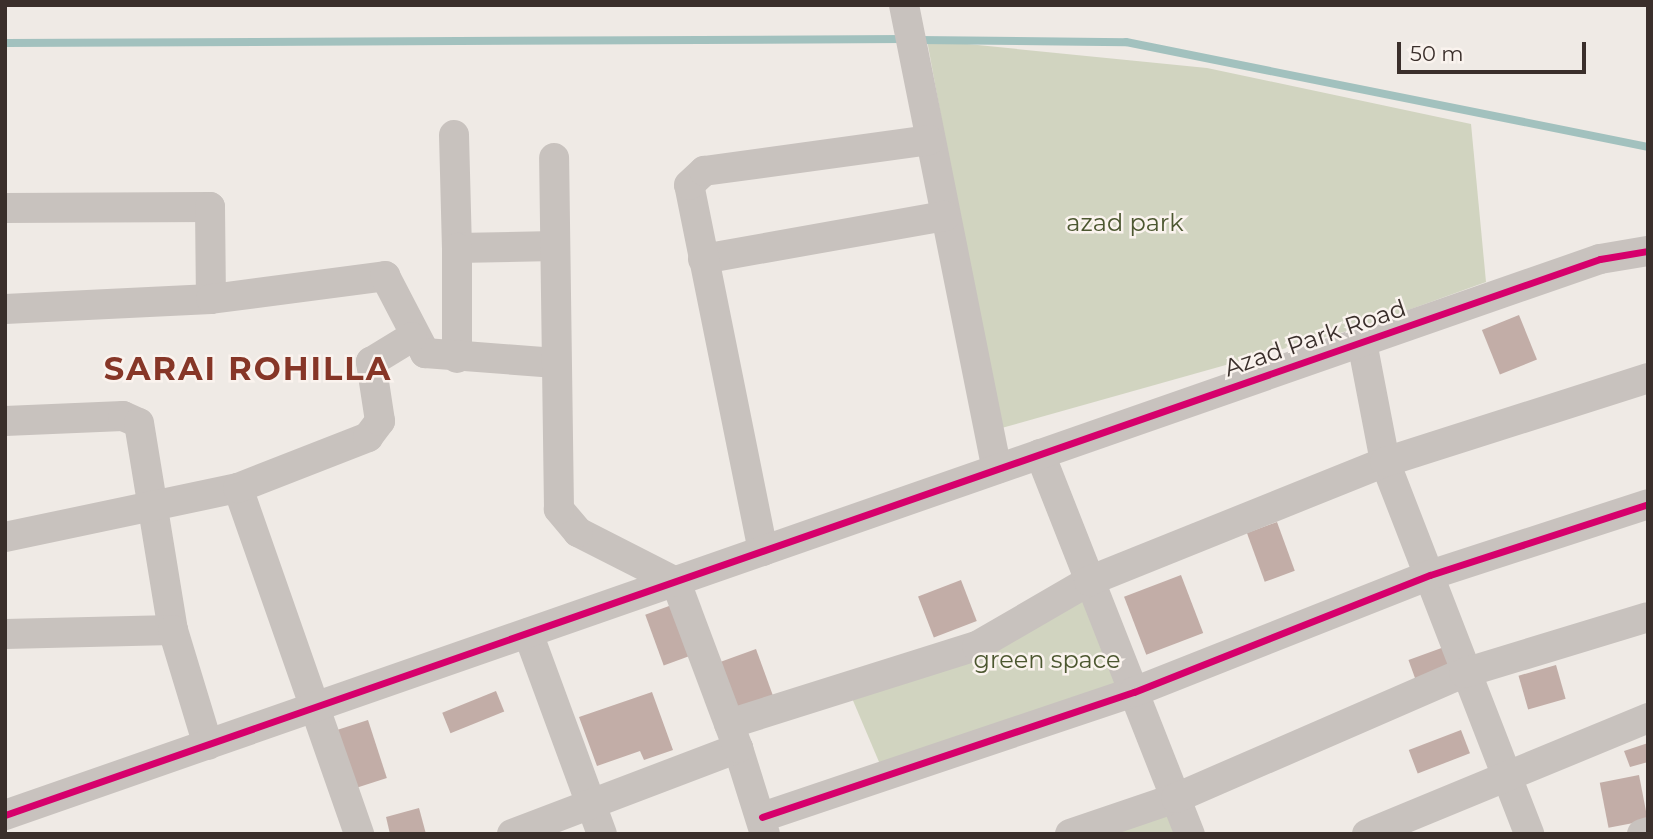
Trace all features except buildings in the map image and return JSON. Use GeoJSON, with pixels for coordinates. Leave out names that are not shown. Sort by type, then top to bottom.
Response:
{"type":"FeatureCollection","features":[{"type":"Feature","properties":{"kind":"street"},"geometry":{"type":"LineString","coordinates":[[904,5],[929,140],[998,469]]}},
{"type":"Feature","properties":{"kind":"street"},"geometry":{"type":"LineString","coordinates":[[454,135],[457,358]]}},
{"type":"Feature","properties":{"kind":"street"},"geometry":{"type":"LineString","coordinates":[[763,551],[690,194],[694,175],[929,140]]}},
{"type":"Feature","properties":{"kind":"street"},"geometry":{"type":"LineString","coordinates":[[554,158],[556,497],[567,523],[676,582],[764,825],[1134,692],[1430,575],[1648,504]]}},
{"type":"Feature","properties":{"kind":"street"},"geometry":{"type":"LineString","coordinates":[[5,208],[210,207],[211,299]]}},
{"type":"Feature","properties":{"kind":"street"},"geometry":{"type":"LineString","coordinates":[[703,259],[945,216]]}},
{"type":"Feature","properties":{"kind":"street"},"geometry":{"type":"LineString","coordinates":[[457,248],[555,246]]}},
{"type":"Feature","properties":{"kind":"street","name":"Azad Park Road"},"geometry":{"type":"LineString","coordinates":[[5,815],[1600,259],[1648,251]]}},
{"type":"Feature","properties":{"kind":"street"},"geometry":{"type":"LineString","coordinates":[[5,309],[211,299],[384,276],[394,285],[412,337],[425,352],[457,358],[556,363]]}},
{"type":"Feature","properties":{"kind":"street"},"geometry":{"type":"LineString","coordinates":[[5,537],[153,511],[238,488],[376,432],[370,362],[412,337]]}},
{"type":"Feature","properties":{"kind":"street"},"geometry":{"type":"LineString","coordinates":[[1362,342],[1385,462],[1430,575],[1504,777],[1529,834]]}},
{"type":"Feature","properties":{"kind":"street"},"geometry":{"type":"LineString","coordinates":[[512,834],[591,802],[734,736],[977,646],[1089,581],[1385,462],[1648,378]]}},
{"type":"Feature","properties":{"kind":"street"},"geometry":{"type":"LineString","coordinates":[[5,421],[132,418],[142,433],[173,630],[208,745]]}},
{"type":"Feature","properties":{"kind":"street"},"geometry":{"type":"LineString","coordinates":[[1040,454],[1190,834]]}},
{"type":"Feature","properties":{"kind":"street"},"geometry":{"type":"LineString","coordinates":[[238,488],[312,708],[359,834]]}},
{"type":"Feature","properties":{"kind":"street"},"geometry":{"type":"LineString","coordinates":[[1070,834],[1176,798],[1464,673],[1648,617]]}},
{"type":"Feature","properties":{"kind":"street"},"geometry":{"type":"LineString","coordinates":[[5,626],[5,634],[173,630]]}},
{"type":"Feature","properties":{"kind":"street"},"geometry":{"type":"LineString","coordinates":[[527,633],[602,834]]}},
{"type":"Feature","properties":{"kind":"street"},"geometry":{"type":"LineString","coordinates":[[1367,834],[1648,718]]}},
{"type":"Feature","properties":{"kind":"street"},"geometry":{"type":"LineString","coordinates":[[1642,834],[1648,832]]}},
{"type":"Feature","properties":{"kind":"green space","name":"azad park"},"geometry":{"type":"Polygon","coordinates":[[[927,40],[1207,68],[1471,124],[1486,282],[1361,327],[998,429],[927,40]]]}},
{"type":"Feature","properties":{"kind":"green space","name":"green space"},"geometry":{"type":"Polygon","coordinates":[[[1082,590],[1123,686],[889,785],[848,689],[1082,590]]]}},
{"type":"Feature","properties":{"kind":"green space"},"geometry":{"type":"Polygon","coordinates":[[[1169,813],[1178,834],[1102,834],[1169,813]]]}},
{"type":"Feature","properties":{"kind":"waterway"},"geometry":{"type":"LineString","coordinates":[[5,43],[905,39]]}},
{"type":"Feature","properties":{"kind":"waterway"},"geometry":{"type":"LineString","coordinates":[[918,40],[1126,42],[1648,147]]}},
{"type":"Feature","properties":{"kind":"cycle path"},"geometry":{"type":"LineString","coordinates":[[5,815],[1600,259],[1648,251]]}},
{"type":"Feature","properties":{"kind":"cycle path"},"geometry":{"type":"LineString","coordinates":[[762,817],[1134,692],[1430,575],[1648,504]]}},
{"type":"Feature","properties":{"kind":"district","name":"SARAI ROHILLA"},"geometry":{"type":"Point","coordinates":[248,369]}}]}
